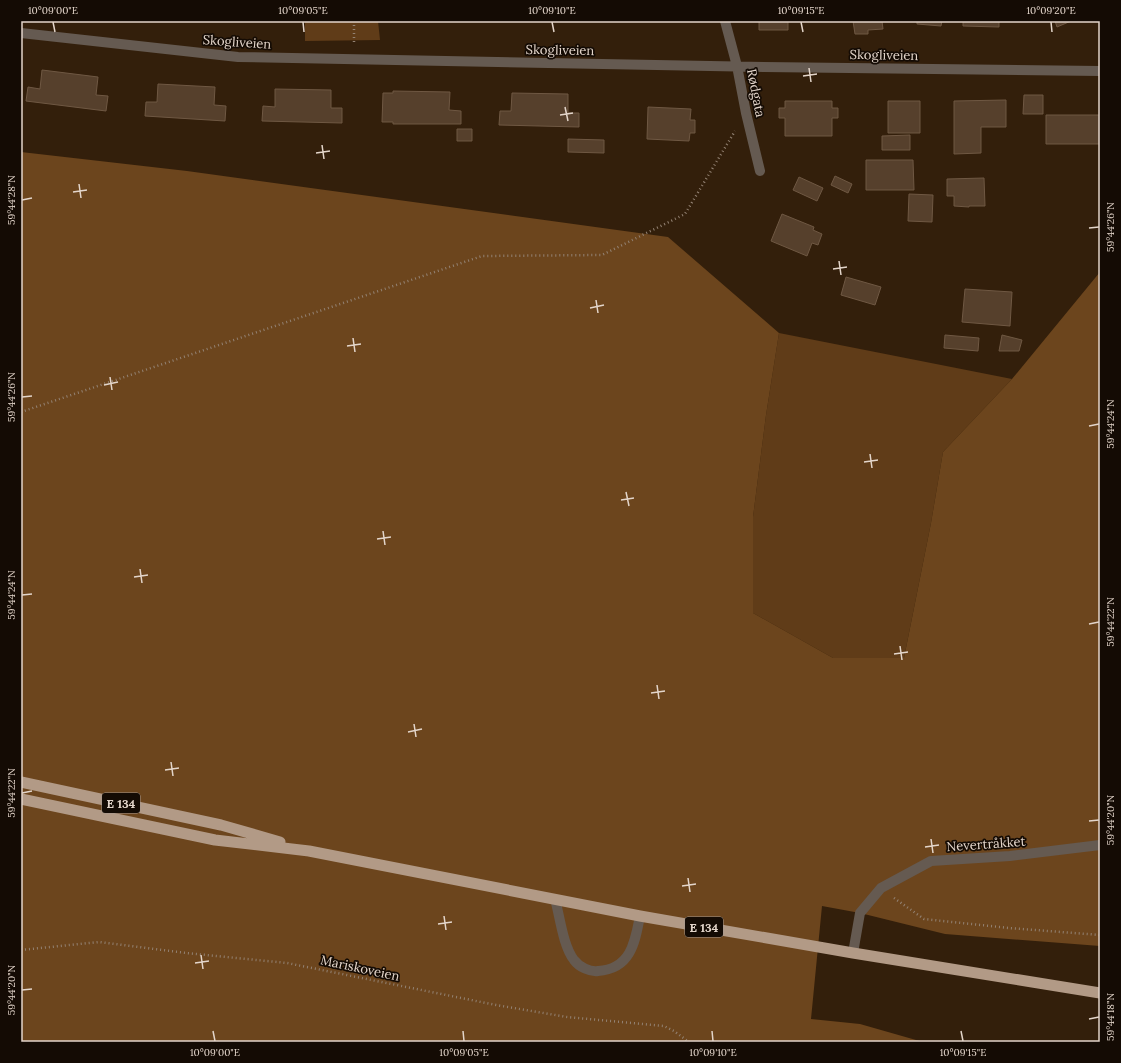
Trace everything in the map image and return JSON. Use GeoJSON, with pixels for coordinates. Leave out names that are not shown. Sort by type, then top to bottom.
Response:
{"type":"FeatureCollection","features":[{"type":"Feature","properties":{"kind":"highway","name":"E 134"},"geometry":{"type":"LineString","coordinates":[[21,782],[221,825],[309,851]]}},
{"type":"Feature","properties":{"kind":"highway","name":"E 134"},"geometry":{"type":"LineString","coordinates":[[21,799],[215,840],[309,851],[640,916],[853,953],[1100,993]]}},
{"type":"Feature","properties":{"kind":"street","name":"Rødgata"},"geometry":{"type":"LineString","coordinates":[[725,21],[737,66],[746,113],[760,171]]}},
{"type":"Feature","properties":{"kind":"street","name":"Skogliveien"},"geometry":{"type":"LineString","coordinates":[[21,33],[238,57],[1100,71]]}},
{"type":"Feature","properties":{"kind":"street","name":"Nevertråkket"},"geometry":{"type":"LineString","coordinates":[[853,953],[860,913],[881,888],[930,861],[1010,856],[1100,845]]}},
{"type":"Feature","properties":{"kind":"street"},"geometry":{"type":"LineString","coordinates":[[555,899],[566,945],[574,960],[582,967],[595,972],[618,967],[627,958],[636,939],[640,916]]}},
{"type":"Feature","properties":{"kind":"path"},"geometry":{"type":"LineString","coordinates":[[354,21],[354,59]]}},
{"type":"Feature","properties":{"kind":"path"},"geometry":{"type":"LineString","coordinates":[[21,412],[482,256],[602,255],[685,214],[746,113]]}},
{"type":"Feature","properties":{"kind":"path"},"geometry":{"type":"LineString","coordinates":[[881,888],[924,919],[1100,936]]}},
{"type":"Feature","properties":{"kind":"path","name":"Mariskoveien"},"geometry":{"type":"LineString","coordinates":[[21,950],[99,942],[186,953],[287,963],[524,1010],[567,1017],[664,1026],[689,1042]]}},
{"type":"Feature","properties":{"kind":"shaded area"},"geometry":{"type":"Polygon","coordinates":[[[305,21],[378,21],[380,40],[305,41],[305,21]]]}},
{"type":"Feature","properties":{"kind":"shaded area"},"geometry":{"type":"Polygon","coordinates":[[[21,152],[187,171],[668,237],[779,333],[766,415],[753,517],[753,613],[833,658],[904,658],[931,523],[943,452],[1012,379],[1100,272],[1100,946],[945,934],[860,913],[822,906],[811,1019],[860,1024],[923,1042],[21,1042],[21,152]]]}},
{"type":"Feature","properties":{"kind":"shaded area"},"geometry":{"type":"Polygon","coordinates":[[[779,333],[1012,379],[943,452],[931,523],[904,658],[833,658],[753,613],[753,517],[766,415],[779,333]]]}},
{"type":"Feature","properties":{"kind":"building"},"geometry":{"type":"Polygon","coordinates":[[[759,21],[788,21],[788,30],[759,30],[759,21]]]}},
{"type":"Feature","properties":{"kind":"building"},"geometry":{"type":"Polygon","coordinates":[[[853,21],[882,21],[883,29],[868,30],[868,34],[855,34],[853,21]]]}},
{"type":"Feature","properties":{"kind":"building"},"geometry":{"type":"Polygon","coordinates":[[[917,21],[942,21],[941,26],[917,24],[917,21]]]}},
{"type":"Feature","properties":{"kind":"building"},"geometry":{"type":"Polygon","coordinates":[[[963,21],[999,21],[999,27],[963,26],[963,21]]]}},
{"type":"Feature","properties":{"kind":"building"},"geometry":{"type":"Polygon","coordinates":[[[1055,21],[1071,21],[1057,27],[1055,21]]]}},
{"type":"Feature","properties":{"kind":"building"},"geometry":{"type":"Polygon","coordinates":[[[42,70],[98,77],[96,95],[108,96],[106,111],[26,101],[28,87],[40,89],[42,70]]]}},
{"type":"Feature","properties":{"kind":"building"},"geometry":{"type":"Polygon","coordinates":[[[158,84],[215,87],[214,105],[226,106],[225,121],[145,116],[146,102],[157,102],[158,84]]]}},
{"type":"Feature","properties":{"kind":"building"},"geometry":{"type":"Polygon","coordinates":[[[275,89],[331,90],[331,108],[342,108],[342,123],[262,121],[263,106],[275,107],[275,89]]]}},
{"type":"Feature","properties":{"kind":"building"},"geometry":{"type":"Polygon","coordinates":[[[393,91],[450,92],[449,110],[461,111],[461,124],[393,124],[393,122],[382,122],[383,93],[393,93],[393,91]]]}},
{"type":"Feature","properties":{"kind":"building"},"geometry":{"type":"Polygon","coordinates":[[[512,93],[568,94],[568,113],[579,113],[579,127],[499,125],[500,111],[511,111],[512,93]]]}},
{"type":"Feature","properties":{"kind":"building"},"geometry":{"type":"Polygon","coordinates":[[[1024,95],[1043,95],[1043,114],[1023,114],[1024,95]]]}},
{"type":"Feature","properties":{"kind":"building"},"geometry":{"type":"Polygon","coordinates":[[[1006,100],[1006,127],[981,127],[981,153],[954,154],[954,101],[1006,100]]]}},
{"type":"Feature","properties":{"kind":"building"},"geometry":{"type":"Polygon","coordinates":[[[785,101],[832,101],[832,108],[838,108],[838,118],[832,118],[832,136],[785,136],[785,118],[779,118],[779,108],[785,108],[785,101]]]}},
{"type":"Feature","properties":{"kind":"building"},"geometry":{"type":"Polygon","coordinates":[[[888,101],[920,101],[920,133],[888,133],[888,101]]]}},
{"type":"Feature","properties":{"kind":"building"},"geometry":{"type":"Polygon","coordinates":[[[648,107],[691,109],[690,120],[695,120],[695,133],[690,133],[689,141],[647,139],[648,107]]]}},
{"type":"Feature","properties":{"kind":"building"},"geometry":{"type":"Polygon","coordinates":[[[1046,115],[1100,115],[1100,144],[1046,144],[1046,115]]]}},
{"type":"Feature","properties":{"kind":"building"},"geometry":{"type":"Polygon","coordinates":[[[457,129],[472,129],[472,141],[457,141],[457,129]]]}},
{"type":"Feature","properties":{"kind":"building"},"geometry":{"type":"Polygon","coordinates":[[[910,135],[910,150],[882,150],[882,136],[910,135]]]}},
{"type":"Feature","properties":{"kind":"building"},"geometry":{"type":"Polygon","coordinates":[[[568,139],[604,140],[604,153],[568,152],[568,139]]]}},
{"type":"Feature","properties":{"kind":"building"},"geometry":{"type":"Polygon","coordinates":[[[866,160],[913,160],[914,190],[866,190],[866,160]]]}},
{"type":"Feature","properties":{"kind":"building"},"geometry":{"type":"Polygon","coordinates":[[[835,176],[852,184],[848,193],[831,185],[835,176]]]}},
{"type":"Feature","properties":{"kind":"building"},"geometry":{"type":"Polygon","coordinates":[[[799,177],[823,188],[817,201],[793,190],[799,177]]]}},
{"type":"Feature","properties":{"kind":"building"},"geometry":{"type":"Polygon","coordinates":[[[984,178],[985,206],[954,206],[954,196],[947,196],[947,179],[984,178]]]}},
{"type":"Feature","properties":{"kind":"building"},"geometry":{"type":"Polygon","coordinates":[[[909,194],[933,195],[932,222],[908,221],[909,194]]]}},
{"type":"Feature","properties":{"kind":"building"},"geometry":{"type":"Polygon","coordinates":[[[782,214],[814,227],[813,230],[822,234],[818,245],[812,243],[807,256],[771,241],[782,214]]]}},
{"type":"Feature","properties":{"kind":"building"},"geometry":{"type":"Polygon","coordinates":[[[846,277],[881,287],[875,305],[841,295],[846,277]]]}},
{"type":"Feature","properties":{"kind":"building"},"geometry":{"type":"Polygon","coordinates":[[[965,289],[1012,292],[1010,326],[962,322],[965,289]]]}},
{"type":"Feature","properties":{"kind":"building"},"geometry":{"type":"Polygon","coordinates":[[[945,335],[979,338],[978,351],[944,348],[945,335]]]}},
{"type":"Feature","properties":{"kind":"building"},"geometry":{"type":"Polygon","coordinates":[[[1002,335],[1022,340],[1019,351],[999,351],[1002,335]]]}}]}
